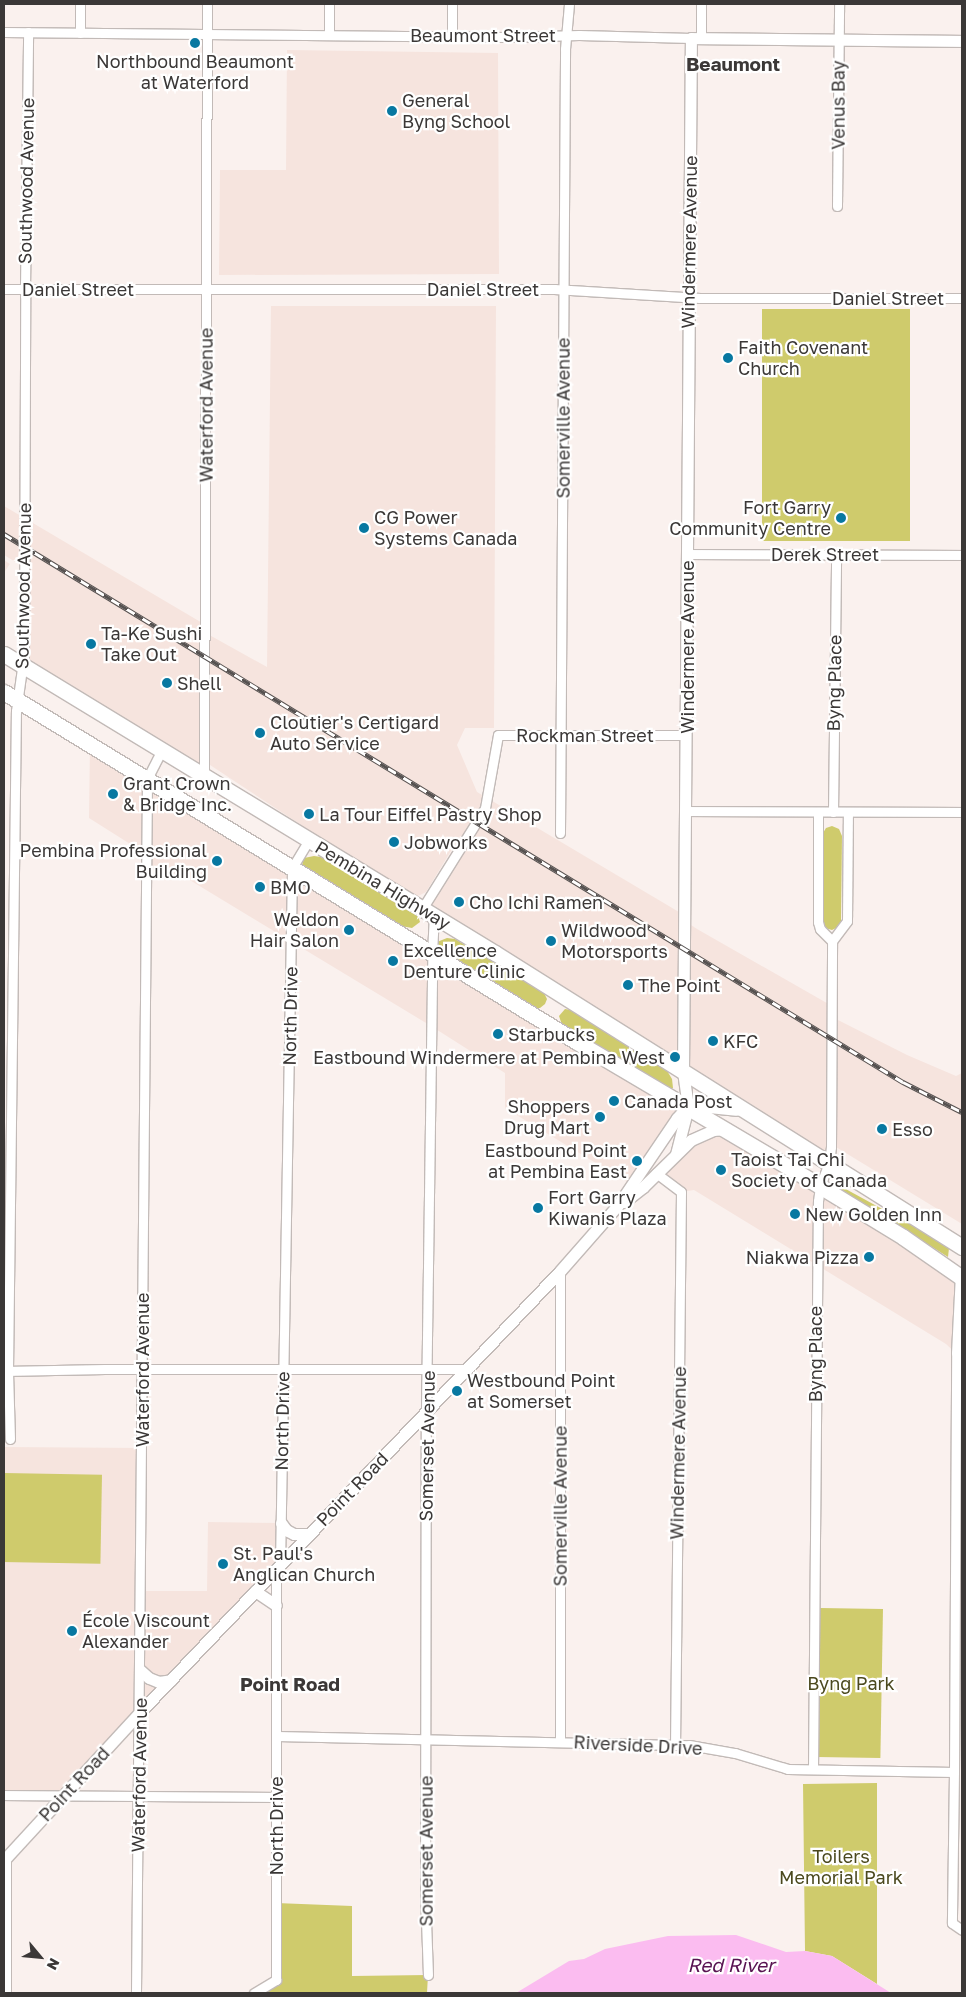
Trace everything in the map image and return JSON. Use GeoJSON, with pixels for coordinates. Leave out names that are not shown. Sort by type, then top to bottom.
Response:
{"type":"FeatureCollection","features":[{"type":"Feature","properties":{"kind":"main road","name":"Pembina Highway"},"geometry":{"type":"LineString","coordinates":[[4,654],[428,913],[962,1247]]}},
{"type":"Feature","properties":{"kind":"main road","name":"Pembina Highway"},"geometry":{"type":"LineString","coordinates":[[10,696],[432,953],[727,1129],[961,1274]]}},
{"type":"Feature","properties":{"kind":"main road"},"geometry":{"type":"LineString","coordinates":[[688,1106],[709,1105],[740,1109]]}},
{"type":"Feature","properties":{"kind":"street"},"geometry":{"type":"LineString","coordinates":[[80,4],[80,33]]}},
{"type":"Feature","properties":{"kind":"street","name":"Waterford Avenue"},"geometry":{"type":"LineString","coordinates":[[204,776],[207,4]]}},
{"type":"Feature","properties":{"kind":"street"},"geometry":{"type":"LineString","coordinates":[[329,35],[330,4]]}},
{"type":"Feature","properties":{"kind":"street"},"geometry":{"type":"LineString","coordinates":[[452,4],[452,36]]}},
{"type":"Feature","properties":{"kind":"street","name":"Somerville Avenue"},"geometry":{"type":"LineString","coordinates":[[560,833],[565,48],[569,4]]}},
{"type":"Feature","properties":{"kind":"street"},"geometry":{"type":"LineString","coordinates":[[696,38],[702,4]]}},
{"type":"Feature","properties":{"kind":"street","name":"Venus Bay"},"geometry":{"type":"LineString","coordinates":[[837,206],[839,4]]}},
{"type":"Feature","properties":{"kind":"street","name":"Beaumont Street"},"geometry":{"type":"LineString","coordinates":[[4,32],[452,36],[567,35],[962,41]]}},
{"type":"Feature","properties":{"kind":"street","name":"Southwood Avenue"},"geometry":{"type":"LineString","coordinates":[[10,1439],[6,1371],[10,696],[24,666],[28,32]]}},
{"type":"Feature","properties":{"kind":"street","name":"Windermere Avenue"},"geometry":{"type":"LineString","coordinates":[[688,1106],[683,1072],[688,296],[696,38]]}},
{"type":"Feature","properties":{"kind":"street","name":"Daniel Street"},"geometry":{"type":"LineString","coordinates":[[4,289],[563,290],[688,296],[962,298]]}},
{"type":"Feature","properties":{"kind":"street","name":"Derek Street"},"geometry":{"type":"LineString","coordinates":[[687,554],[962,555]]}},
{"type":"Feature","properties":{"kind":"street","name":"Byng Place"},"geometry":{"type":"LineString","coordinates":[[833,812],[836,554]]}},
{"type":"Feature","properties":{"kind":"street","name":"Rockman Street"},"geometry":{"type":"LineString","coordinates":[[428,913],[484,808],[498,734],[686,735]]}},
{"type":"Feature","properties":{"kind":"street","name":"Waterford Avenue"},"geometry":{"type":"LineString","coordinates":[[136,1993],[147,779],[162,750]]}},
{"type":"Feature","properties":{"kind":"street"},"geometry":{"type":"LineString","coordinates":[[686,811],[962,812]]}},
{"type":"Feature","properties":{"kind":"street"},"geometry":{"type":"LineString","coordinates":[[818,812],[818,922],[820,930],[832,941],[847,922],[848,812]]}},
{"type":"Feature","properties":{"kind":"street"},"geometry":{"type":"LineString","coordinates":[[292,868],[309,840]]}},
{"type":"Feature","properties":{"kind":"street","name":"North Drive"},"geometry":{"type":"LineString","coordinates":[[254,1993],[276,1980],[276,1580],[280,1565],[281,1524],[292,868]]}},
{"type":"Feature","properties":{"kind":"street","name":"Somerset Avenue"},"geometry":{"type":"LineString","coordinates":[[428,913],[432,953],[426,1410],[425,1895],[428,1975]]}},
{"type":"Feature","properties":{"kind":"street","name":"Byng Place"},"geometry":{"type":"LineString","coordinates":[[813,1769],[816,1265],[820,1186],[829,1163],[832,941]]}},
{"type":"Feature","properties":{"kind":"street"},"geometry":{"type":"LineString","coordinates":[[676,1154],[688,1106]]}},
{"type":"Feature","properties":{"kind":"street","name":"Point Road"},"geometry":{"type":"LineString","coordinates":[[5,1858],[140,1712],[560,1270],[618,1205],[677,1118],[688,1106]]}},
{"type":"Feature","properties":{"kind":"street","name":"Point Road"},"geometry":{"type":"LineString","coordinates":[[618,1205],[636,1193],[692,1140],[705,1134],[727,1129]]}},
{"type":"Feature","properties":{"kind":"street"},"geometry":{"type":"LineString","coordinates":[[653,1154],[652,1164],[656,1173]]}},
{"type":"Feature","properties":{"kind":"street","name":"Windermere Avenue"},"geometry":{"type":"LineString","coordinates":[[656,1173],[681,1192],[676,1745]]}},
{"type":"Feature","properties":{"kind":"street","name":"Somerville Avenue"},"geometry":{"type":"LineString","coordinates":[[560,1270],[560,1741]]}},
{"type":"Feature","properties":{"kind":"street"},"geometry":{"type":"LineString","coordinates":[[961,1274],[952,1923],[962,1930]]}},
{"type":"Feature","properties":{"kind":"street"},"geometry":{"type":"LineString","coordinates":[[6,1371],[466,1369]]}},
{"type":"Feature","properties":{"kind":"street"},"geometry":{"type":"LineString","coordinates":[[281,1524],[294,1534],[309,1534]]}},
{"type":"Feature","properties":{"kind":"street"},"geometry":{"type":"LineString","coordinates":[[255,1591],[276,1604]]}},
{"type":"Feature","properties":{"kind":"street"},"geometry":{"type":"LineString","coordinates":[[140,1670],[149,1678],[159,1682],[171,1680]]}},
{"type":"Feature","properties":{"kind":"street","name":"Riverside Drive"},"geometry":{"type":"LineString","coordinates":[[277,1736],[676,1745],[735,1753],[788,1769],[954,1772]]}},
{"type":"Feature","properties":{"kind":"street"},"geometry":{"type":"LineString","coordinates":[[4,1795],[276,1797]]}},
{"type":"Feature","properties":{"kind":"street"},"geometry":{"type":"LineString","coordinates":[[5,1858],[6,1993]]}},
{"type":"Feature","properties":{"kind":"shaded area","name":"General Byng School"},"geometry":{"type":"Polygon","coordinates":[[[287,50],[498,53],[499,274],[219,275],[220,170],[286,170],[287,50]]]}},
{"type":"Feature","properties":{"kind":"shaded area"},"geometry":{"type":"Polygon","coordinates":[[[271,306],[496,306],[494,728],[465,728],[457,745],[477,792],[684,915],[685,921],[697,929],[832,1006],[829,1163],[422,909],[465,839],[460,836],[426,892],[416,897],[333,846],[207,763],[204,775],[25,664],[24,567],[4,555],[4,506],[204,624],[204,632],[267,667],[271,306]]]}},
{"type":"Feature","properties":{"kind":"shaded area"},"geometry":{"type":"Polygon","coordinates":[[[4,560],[10,564],[4,573],[4,560]]]}},
{"type":"Feature","properties":{"kind":"shaded area"},"geometry":{"type":"Polygon","coordinates":[[[90,745],[688,1107],[632,1185],[505,1108],[505,1073],[431,1026],[188,879],[146,878],[146,854],[89,818],[90,745]]]}},
{"type":"Feature","properties":{"kind":"shaded area"},"geometry":{"type":"Polygon","coordinates":[[[836,1019],[907,1055],[956,1076],[962,1073],[962,1224],[836,1147],[836,1019]]]}},
{"type":"Feature","properties":{"kind":"shaded area"},"geometry":{"type":"Polygon","coordinates":[[[714,1122],[962,1278],[962,1359],[946,1344],[694,1190],[681,1192],[653,1177],[695,1133],[714,1122]]]}},
{"type":"Feature","properties":{"kind":"shaded area","name":"École Viscount Alexander"},"geometry":{"type":"Polygon","coordinates":[[[4,1447],[142,1448],[141,1591],[207,1591],[208,1522],[281,1523],[280,1565],[65,1795],[4,1795],[4,1447]]]}},
{"type":"Feature","properties":{"kind":"green space"},"geometry":{"type":"Polygon","coordinates":[[[762,309],[910,309],[910,541],[762,541],[762,309]]]}},
{"type":"Feature","properties":{"kind":"green space"},"geometry":{"type":"Polygon","coordinates":[[[832,826],[839,829],[842,836],[841,921],[838,927],[832,930],[825,928],[822,922],[823,833],[826,828],[832,826]]]}},
{"type":"Feature","properties":{"kind":"green space"},"geometry":{"type":"Polygon","coordinates":[[[321,857],[418,916],[420,922],[412,928],[401,926],[302,865],[304,858],[321,857]]]}},
{"type":"Feature","properties":{"kind":"green space"},"geometry":{"type":"Polygon","coordinates":[[[447,938],[455,939],[544,993],[547,999],[545,1004],[540,1008],[534,1008],[438,949],[437,942],[447,938]]]}},
{"type":"Feature","properties":{"kind":"green space"},"geometry":{"type":"Polygon","coordinates":[[[565,1009],[571,1010],[666,1069],[672,1079],[673,1088],[671,1089],[562,1025],[559,1016],[565,1009]]]}},
{"type":"Feature","properties":{"kind":"green space"},"geometry":{"type":"Polygon","coordinates":[[[842,1187],[926,1233],[949,1248],[948,1257],[840,1189],[842,1187]]]}},
{"type":"Feature","properties":{"kind":"green space"},"geometry":{"type":"Polygon","coordinates":[[[4,1473],[102,1475],[100,1564],[4,1562],[4,1473]]]}},
{"type":"Feature","properties":{"kind":"green space","name":"Byng Park"},"geometry":{"type":"Polygon","coordinates":[[[820,1608],[883,1609],[880,1758],[817,1757],[820,1608]]]}},
{"type":"Feature","properties":{"kind":"green space","name":"Toilers Memorial Park"},"geometry":{"type":"Polygon","coordinates":[[[877,1783],[877,1984],[832,1956],[805,1951],[803,1784],[877,1783]]]}},
{"type":"Feature","properties":{"kind":"green space"},"geometry":{"type":"Polygon","coordinates":[[[276,1903],[352,1906],[352,1976],[428,1975],[427,1993],[254,1993],[276,1980],[276,1903]]]}},
{"type":"Feature","properties":{"kind":"water","name":"Red River"},"geometry":{"type":"Polygon","coordinates":[[[736,1935],[786,1952],[805,1951],[832,1956],[891,1993],[516,1993],[569,1961],[584,1959],[605,1949],[668,1936],[736,1935]]]}},
{"type":"Feature","properties":{"kind":"railway"},"geometry":{"type":"LineString","coordinates":[[4,534],[903,1082],[962,1112]]}},
{"type":"Feature","properties":{"kind":"place","name":"Northbound Beaumont at Waterford"},"geometry":{"type":"Point","coordinates":[195,43]}},
{"type":"Feature","properties":{"kind":"place","name":"General Byng School"},"geometry":{"type":"Point","coordinates":[392,111]}},
{"type":"Feature","properties":{"kind":"place","name":"Faith Covenant Church"},"geometry":{"type":"Point","coordinates":[728,358]}},
{"type":"Feature","properties":{"kind":"place","name":"Fort Garry Community Centre"},"geometry":{"type":"Point","coordinates":[841,518]}},
{"type":"Feature","properties":{"kind":"place","name":"CG Power Systems Canada"},"geometry":{"type":"Point","coordinates":[364,528]}},
{"type":"Feature","properties":{"kind":"place","name":"Ta-Ke Sushi Take Out"},"geometry":{"type":"Point","coordinates":[91,644]}},
{"type":"Feature","properties":{"kind":"place","name":"Shell"},"geometry":{"type":"Point","coordinates":[167,683]}},
{"type":"Feature","properties":{"kind":"place","name":"Cloutier's Certigard Auto Service"},"geometry":{"type":"Point","coordinates":[260,733]}},
{"type":"Feature","properties":{"kind":"place","name":"Grant Crown & Bridge Inc."},"geometry":{"type":"Point","coordinates":[113,794]}},
{"type":"Feature","properties":{"kind":"place","name":"La Tour Eiffel Pastry Shop"},"geometry":{"type":"Point","coordinates":[309,814]}},
{"type":"Feature","properties":{"kind":"place","name":"Jobworks"},"geometry":{"type":"Point","coordinates":[394,842]}},
{"type":"Feature","properties":{"kind":"place","name":"Pembina Professional Building"},"geometry":{"type":"Point","coordinates":[217,861]}},
{"type":"Feature","properties":{"kind":"place","name":"BMO"},"geometry":{"type":"Point","coordinates":[260,887]}},
{"type":"Feature","properties":{"kind":"place","name":"Cho Ichi Ramen"},"geometry":{"type":"Point","coordinates":[459,902]}},
{"type":"Feature","properties":{"kind":"place","name":"Weldon Hair Salon"},"geometry":{"type":"Point","coordinates":[349,930]}},
{"type":"Feature","properties":{"kind":"place","name":"Wildwood Motorsports"},"geometry":{"type":"Point","coordinates":[551,941]}},
{"type":"Feature","properties":{"kind":"place","name":"Excellence Denture Clinic"},"geometry":{"type":"Point","coordinates":[393,961]}},
{"type":"Feature","properties":{"kind":"place","name":"The Point"},"geometry":{"type":"Point","coordinates":[628,985]}},
{"type":"Feature","properties":{"kind":"place","name":"Starbucks"},"geometry":{"type":"Point","coordinates":[498,1034]}},
{"type":"Feature","properties":{"kind":"place","name":"KFC"},"geometry":{"type":"Point","coordinates":[713,1041]}},
{"type":"Feature","properties":{"kind":"place","name":"Eastbound Windermere at Pembina West"},"geometry":{"type":"Point","coordinates":[675,1057]}},
{"type":"Feature","properties":{"kind":"place","name":"Canada Post"},"geometry":{"type":"Point","coordinates":[614,1101]}},
{"type":"Feature","properties":{"kind":"place","name":"Shoppers Drug Mart"},"geometry":{"type":"Point","coordinates":[600,1117]}},
{"type":"Feature","properties":{"kind":"place","name":"Esso"},"geometry":{"type":"Point","coordinates":[882,1129]}},
{"type":"Feature","properties":{"kind":"place","name":"Eastbound Point at Pembina East"},"geometry":{"type":"Point","coordinates":[637,1161]}},
{"type":"Feature","properties":{"kind":"place","name":"Taoist Tai Chi Society of Canada"},"geometry":{"type":"Point","coordinates":[721,1170]}},
{"type":"Feature","properties":{"kind":"place","name":"Fort Garry Kiwanis Plaza"},"geometry":{"type":"Point","coordinates":[538,1208]}},
{"type":"Feature","properties":{"kind":"place","name":"New Golden Inn"},"geometry":{"type":"Point","coordinates":[795,1214]}},
{"type":"Feature","properties":{"kind":"place","name":"Niakwa Pizza"},"geometry":{"type":"Point","coordinates":[869,1257]}},
{"type":"Feature","properties":{"kind":"place","name":"Westbound Point at Somerset"},"geometry":{"type":"Point","coordinates":[457,1391]}},
{"type":"Feature","properties":{"kind":"place","name":"St. Paul's Anglican Church"},"geometry":{"type":"Point","coordinates":[223,1564]}},
{"type":"Feature","properties":{"kind":"place","name":"École Viscount Alexander"},"geometry":{"type":"Point","coordinates":[72,1631]}},
{"type":"Feature","properties":{"kind":"district","name":"Beaumont"},"geometry":{"type":"Point","coordinates":[733,64]}},
{"type":"Feature","properties":{"kind":"district","name":"Point Road"},"geometry":{"type":"Point","coordinates":[290,1684]}}]}
